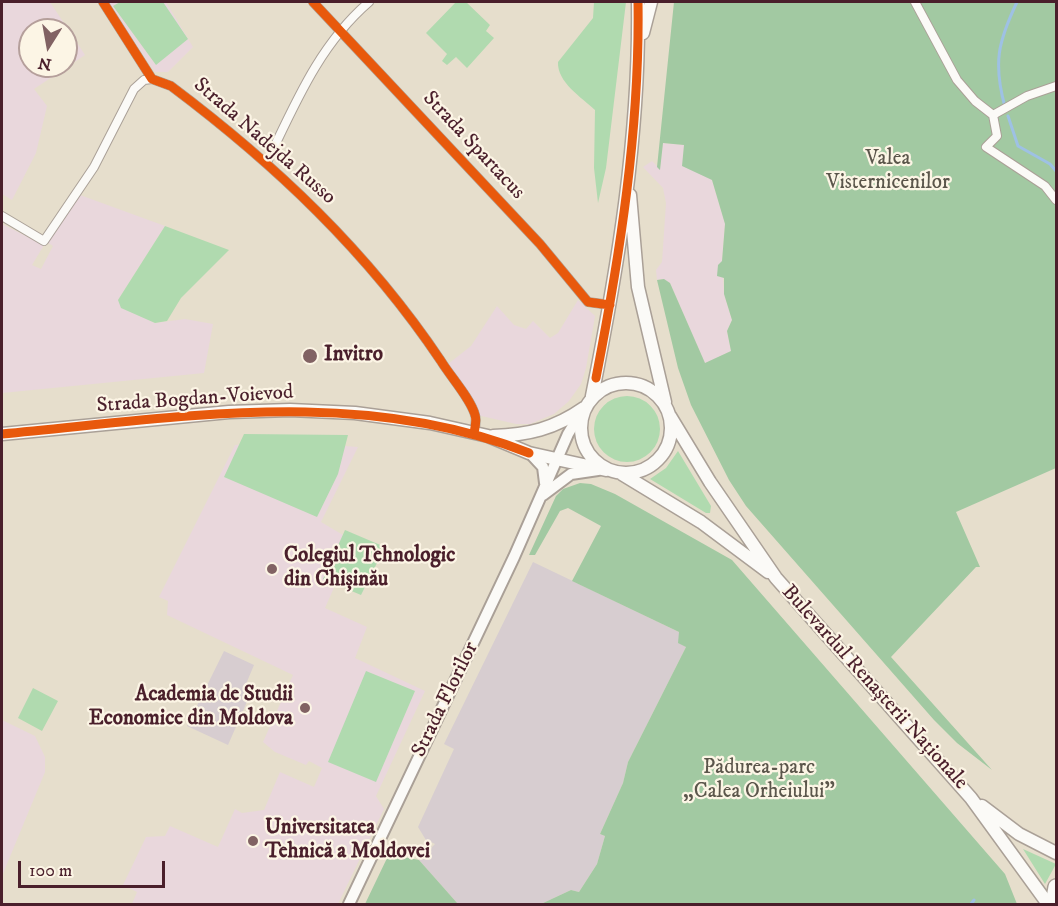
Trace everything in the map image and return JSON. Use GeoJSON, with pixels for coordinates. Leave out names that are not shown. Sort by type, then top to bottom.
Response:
{"type":"FeatureCollection","features":[{"type":"Feature","properties":{"kind":"highway"},"geometry":{"type":"LineString","coordinates":[[1053,904],[1056,887]]}},
{"type":"Feature","properties":{"kind":"main road"},"geometry":{"type":"LineString","coordinates":[[592,396],[610,305],[629,176],[639,49],[638,2]]}},
{"type":"Feature","properties":{"kind":"main road"},"geometry":{"type":"LineString","coordinates":[[639,49],[651,2]]}},
{"type":"Feature","properties":{"kind":"main road"},"geometry":{"type":"LineString","coordinates":[[629,176],[638,287],[665,404],[670,416],[668,444],[661,457],[650,467],[622,474],[606,470],[587,451],[582,430],[584,408],[592,396],[606,386],[622,382],[638,384],[653,391],[665,404]]}},
{"type":"Feature","properties":{"kind":"main road","name":"Strada Bogdan-Voievod"},"geometry":{"type":"LineString","coordinates":[[488,436],[540,431],[567,420],[584,408]]}},
{"type":"Feature","properties":{"kind":"main road","name":"Strada Florilor"},"geometry":{"type":"LineString","coordinates":[[349,904],[543,495],[557,459],[584,408]]}},
{"type":"Feature","properties":{"kind":"main road","name":"Strada Bogdan-Voievod"},"geometry":{"type":"LineString","coordinates":[[2,434],[199,414],[290,410],[377,415],[488,436],[529,453],[606,470]]}},
{"type":"Feature","properties":{"kind":"main road","name":"Bulevardul Renașterii Naționale"},"geometry":{"type":"LineString","coordinates":[[670,416],[710,482],[776,578],[971,798],[1048,904]]}},
{"type":"Feature","properties":{"kind":"main road","name":"Strada Florilor"},"geometry":{"type":"LineString","coordinates":[[529,453],[540,462],[545,472],[543,495]]}},
{"type":"Feature","properties":{"kind":"main road","name":"Strada Florilor"},"geometry":{"type":"LineString","coordinates":[[543,495],[571,474],[606,470]]}},
{"type":"Feature","properties":{"kind":"main road","name":"Bulevardul Renașterii Naționale"},"geometry":{"type":"LineString","coordinates":[[622,474],[701,522],[776,578]]}},
{"type":"Feature","properties":{"kind":"main road","name":"Bulevardul Renașterii Naționale"},"geometry":{"type":"LineString","coordinates":[[971,798],[1019,834],[1056,853]]}},
{"type":"Feature","properties":{"kind":"street"},"geometry":{"type":"LineString","coordinates":[[2,216],[44,241],[94,166],[138,84],[152,79],[103,2]]}},
{"type":"Feature","properties":{"kind":"street","name":"Strada Spartacus"},"geometry":{"type":"LineString","coordinates":[[313,2],[540,244],[588,302],[610,305]]}},
{"type":"Feature","properties":{"kind":"street"},"geometry":{"type":"LineString","coordinates":[[267,162],[306,80],[339,30],[369,2]]}},
{"type":"Feature","properties":{"kind":"street"},"geometry":{"type":"LineString","coordinates":[[915,2],[957,80],[975,101],[993,115],[997,136],[986,147],[1045,186],[1056,200]]}},
{"type":"Feature","properties":{"kind":"street","name":"Strada Nadejda Russo"},"geometry":{"type":"LineString","coordinates":[[152,79],[171,86],[267,162],[332,225],[399,303],[476,416],[474,433]]}},
{"type":"Feature","properties":{"kind":"street"},"geometry":{"type":"LineString","coordinates":[[993,115],[1027,96],[1056,86]]}},
{"type":"Feature","properties":{"kind":"shaded area"},"geometry":{"type":"Polygon","coordinates":[[[2,2],[50,2],[61,18],[18,18],[18,78],[50,78],[34,89],[47,106],[36,153],[12,200],[2,194],[2,2]]]}},
{"type":"Feature","properties":{"kind":"shaded area"},"geometry":{"type":"Polygon","coordinates":[[[106,2],[166,2],[193,47],[168,72],[155,72],[106,2]]]}},
{"type":"Feature","properties":{"kind":"shaded area"},"geometry":{"type":"Polygon","coordinates":[[[78,44],[85,55],[78,60],[78,44]]]}},
{"type":"Feature","properties":{"kind":"shaded area"},"geometry":{"type":"Polygon","coordinates":[[[663,143],[684,145],[712,180],[725,223],[722,262],[724,294],[732,320],[727,331],[731,351],[705,364],[670,283],[661,279],[657,280],[656,270],[662,262],[666,203],[663,188],[643,167],[652,161],[660,169],[663,143]]]}},
{"type":"Feature","properties":{"kind":"shaded area"},"geometry":{"type":"Polygon","coordinates":[[[80,195],[165,226],[118,300],[155,323],[185,319],[213,324],[204,373],[2,393],[2,224],[44,245],[32,265],[41,269],[53,246],[47,242],[80,195]]]}},
{"type":"Feature","properties":{"kind":"shaded area"},"geometry":{"type":"Polygon","coordinates":[[[578,300],[595,316],[586,368],[581,384],[569,401],[554,414],[530,424],[516,424],[477,415],[448,364],[471,346],[497,306],[514,325],[526,329],[533,321],[550,338],[558,333],[578,300]]]}},
{"type":"Feature","properties":{"kind":"shaded area"},"geometry":{"type":"Polygon","coordinates":[[[296,442],[358,447],[321,522],[377,555],[336,583],[325,608],[367,627],[355,658],[425,691],[376,796],[384,809],[338,904],[132,904],[137,892],[123,885],[146,837],[165,836],[170,826],[218,847],[235,809],[242,813],[264,810],[280,772],[314,787],[322,768],[309,761],[306,765],[275,752],[263,742],[293,675],[167,615],[168,601],[159,597],[235,445],[296,442]]]}},
{"type":"Feature","properties":{"kind":"shaded area"},"geometry":{"type":"Polygon","coordinates":[[[533,562],[679,632],[686,647],[628,762],[623,783],[600,834],[605,836],[597,864],[579,892],[571,890],[541,904],[458,904],[419,860],[435,844],[431,842],[429,845],[418,827],[454,749],[444,744],[533,562]]]}},
{"type":"Feature","properties":{"kind":"shaded area"},"geometry":{"type":"Polygon","coordinates":[[[224,651],[254,665],[246,684],[253,688],[228,745],[187,726],[224,651]]]}},
{"type":"Feature","properties":{"kind":"shaded area"},"geometry":{"type":"Polygon","coordinates":[[[2,720],[35,736],[45,757],[45,772],[2,876],[2,720]]]}},
{"type":"Feature","properties":{"kind":"green space"},"geometry":{"type":"Polygon","coordinates":[[[120,2],[163,2],[188,39],[156,65],[113,6],[120,2]]]}},
{"type":"Feature","properties":{"kind":"green space"},"geometry":{"type":"Polygon","coordinates":[[[456,2],[466,2],[490,25],[486,31],[494,38],[467,68],[456,57],[447,65],[442,61],[447,54],[426,33],[456,2]]]}},
{"type":"Feature","properties":{"kind":"green space"},"geometry":{"type":"Polygon","coordinates":[[[594,2],[626,2],[606,168],[598,203],[594,168],[595,110],[566,83],[561,76],[558,62],[593,18],[594,2]]]}},
{"type":"Feature","properties":{"kind":"green space","name":"Valea Visternicenilor"},"geometry":{"type":"Polygon","coordinates":[[[674,2],[1056,2],[1056,468],[956,512],[980,567],[976,567],[891,657],[992,770],[957,743],[934,720],[746,506],[729,480],[691,405],[678,368],[657,280],[664,279],[670,283],[705,363],[731,351],[727,331],[732,320],[724,294],[724,278],[717,276],[718,265],[722,261],[725,224],[712,180],[682,166],[684,145],[663,143],[660,170],[657,167],[674,2]]]}},
{"type":"Feature","properties":{"kind":"green space"},"geometry":{"type":"Polygon","coordinates":[[[165,226],[229,250],[181,298],[167,321],[155,323],[121,308],[118,300],[165,226]]]}},
{"type":"Feature","properties":{"kind":"green space"},"geometry":{"type":"Polygon","coordinates":[[[620,396],[634,396],[646,401],[655,410],[660,429],[658,442],[651,453],[634,462],[620,462],[608,457],[599,448],[594,436],[594,422],[599,410],[608,401],[620,396]]]}},
{"type":"Feature","properties":{"kind":"green space"},"geometry":{"type":"Polygon","coordinates":[[[244,434],[348,435],[338,474],[317,517],[224,477],[244,434]]]}},
{"type":"Feature","properties":{"kind":"green space"},"geometry":{"type":"Polygon","coordinates":[[[678,451],[711,506],[710,513],[706,513],[650,479],[666,468],[678,451]]]}},
{"type":"Feature","properties":{"kind":"green space","name":"Pădurea-parc „Calea Orheiului”"},"geometry":{"type":"Polygon","coordinates":[[[580,483],[591,484],[615,494],[732,560],[1005,874],[1017,904],[541,904],[571,890],[579,892],[597,864],[605,836],[600,834],[623,783],[628,762],[686,647],[678,643],[679,632],[572,581],[601,526],[568,508],[560,511],[535,555],[529,555],[556,496],[563,489],[580,483]]]}},
{"type":"Feature","properties":{"kind":"green space"},"geometry":{"type":"Polygon","coordinates":[[[345,530],[385,547],[361,595],[323,579],[345,530]]]}},
{"type":"Feature","properties":{"kind":"green space"},"geometry":{"type":"Polygon","coordinates":[[[366,671],[415,691],[376,782],[328,762],[366,671]]]}},
{"type":"Feature","properties":{"kind":"green space"},"geometry":{"type":"Polygon","coordinates":[[[33,688],[58,701],[42,731],[18,718],[33,688]]]}},
{"type":"Feature","properties":{"kind":"green space"},"geometry":{"type":"Polygon","coordinates":[[[1023,849],[1056,864],[1045,884],[1023,849]]]}},
{"type":"Feature","properties":{"kind":"green space"},"geometry":{"type":"Polygon","coordinates":[[[389,854],[419,860],[458,904],[365,904],[389,854]]]}},
{"type":"Feature","properties":{"kind":"waterway"},"geometry":{"type":"LineString","coordinates":[[1005,107],[999,78],[999,53],[1005,29],[1017,2]]}},
{"type":"Feature","properties":{"kind":"waterway"},"geometry":{"type":"LineString","coordinates":[[1008,116],[1018,146],[1050,164],[1056,171]]}},
{"type":"Feature","properties":{"kind":"waterway"},"geometry":{"type":"LineString","coordinates":[[971,904],[974,900]]}},
{"type":"Feature","properties":{"kind":"cycle path"},"geometry":{"type":"LineString","coordinates":[[103,2],[152,79],[171,86],[247,147],[318,212],[383,283],[413,321],[469,402],[476,417],[474,433]]}},
{"type":"Feature","properties":{"kind":"cycle path"},"geometry":{"type":"LineString","coordinates":[[313,2],[540,244],[588,302],[610,305]]}},
{"type":"Feature","properties":{"kind":"cycle path"},"geometry":{"type":"LineString","coordinates":[[596,378],[627,191],[636,97],[638,2]]}},
{"type":"Feature","properties":{"kind":"cycle path"},"geometry":{"type":"LineString","coordinates":[[2,434],[201,415],[268,412],[334,413],[400,419],[465,432],[529,453]]}},
{"type":"Feature","properties":{"kind":"place","name":"Invitro"},"geometry":{"type":"Point","coordinates":[310,356]}},
{"type":"Feature","properties":{"kind":"place","name":"Colegiul Tehnologic din Chișinău"},"geometry":{"type":"Point","coordinates":[272,569]}},
{"type":"Feature","properties":{"kind":"place","name":"Academia de Studii Economice din Moldova"},"geometry":{"type":"Point","coordinates":[305,708]}},
{"type":"Feature","properties":{"kind":"place","name":"Universitatea Tehnică a Moldovei"},"geometry":{"type":"Point","coordinates":[253,841]}}]}
